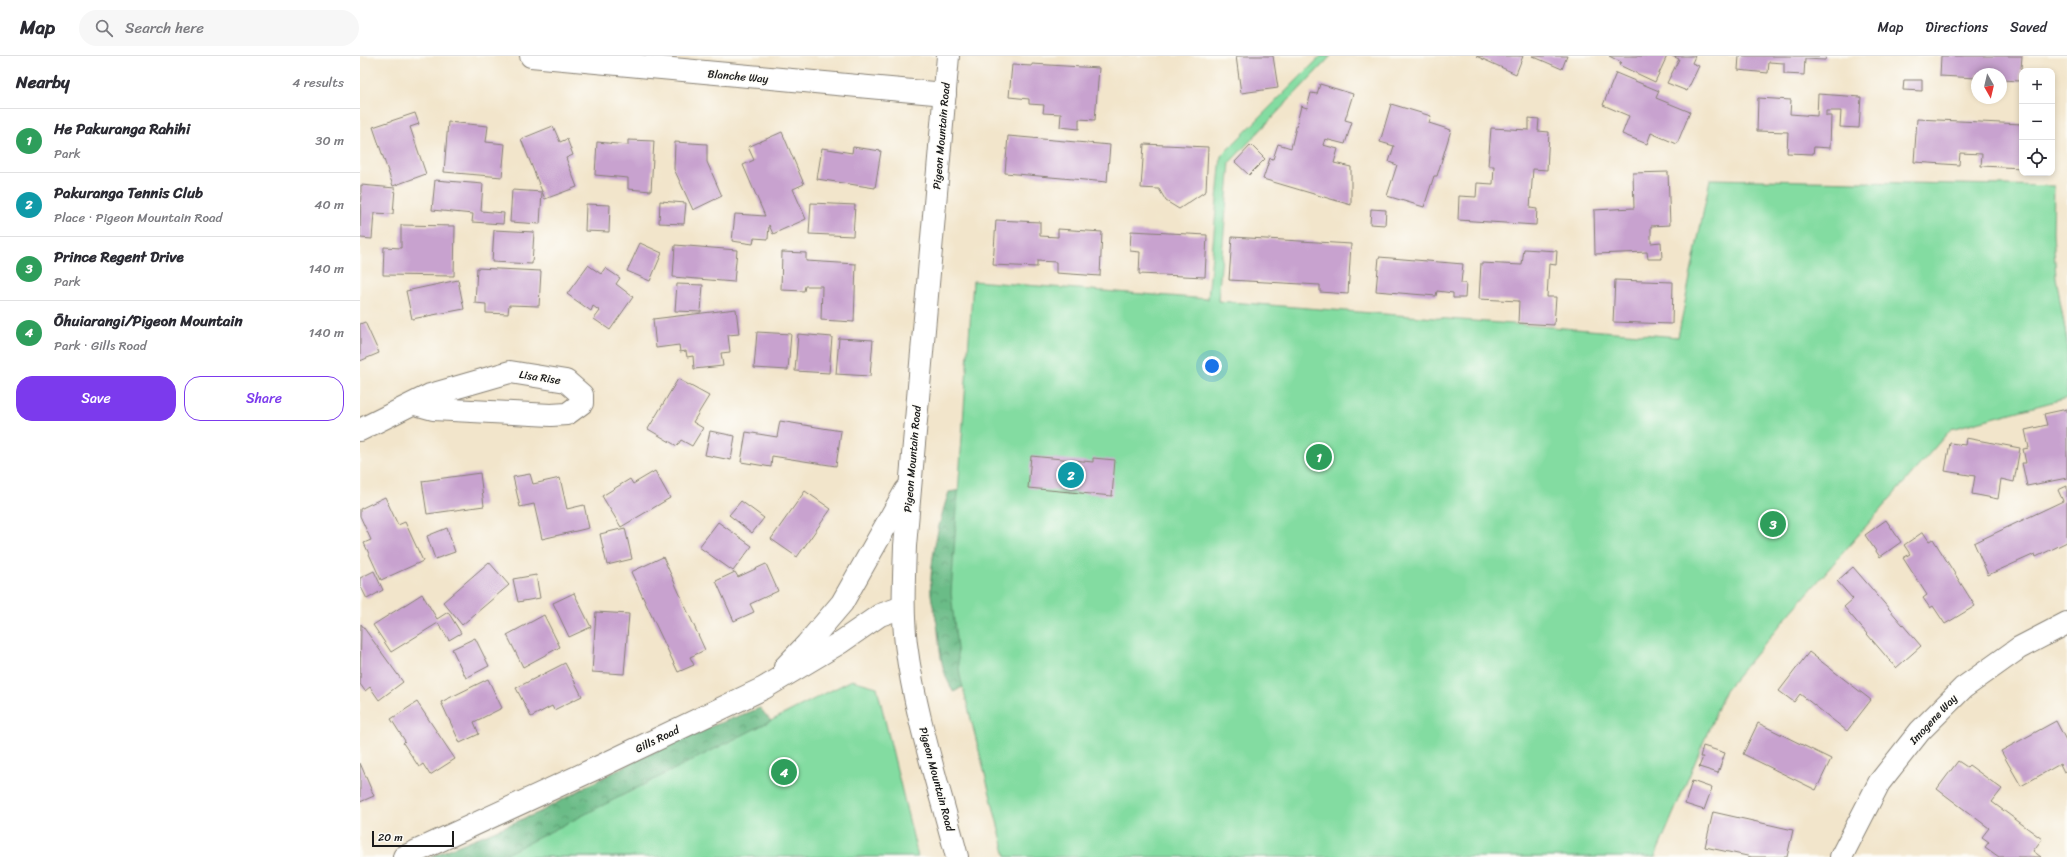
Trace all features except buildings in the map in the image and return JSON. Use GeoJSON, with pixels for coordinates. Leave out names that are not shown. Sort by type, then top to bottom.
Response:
{"type":"FeatureCollection","features":[{"type":"Feature","properties":{"kind":"street","name":"Blanche Way"},"geometry":{"type":"LineString","coordinates":[[531,56],[945,94]]}},
{"type":"Feature","properties":{"kind":"street","name":"Pigeon Mountain Road"},"geometry":{"type":"LineString","coordinates":[[948,56],[910,483],[905,546],[903,607],[906,644],[916,699],[958,857]]}},
{"type":"Feature","properties":{"kind":"street","name":"Lisa Rise"},"geometry":{"type":"LineString","coordinates":[[360,430],[415,404],[430,395],[510,372],[566,380],[582,395],[582,403],[567,414],[456,411],[433,409],[415,404]]}},
{"type":"Feature","properties":{"kind":"street"},"geometry":{"type":"LineString","coordinates":[[764,688],[808,644],[842,603],[910,483]]}},
{"type":"Feature","properties":{"kind":"street","name":"Gills Road"},"geometry":{"type":"LineString","coordinates":[[404,857],[603,765],[764,688],[841,642],[880,615],[903,607]]}},
{"type":"Feature","properties":{"kind":"street","name":"Imogene Way"},"geometry":{"type":"LineString","coordinates":[[1841,857],[1880,783],[1920,731],[1963,688],[2018,648],[2067,623]]}},
{"type":"Feature","properties":{"kind":"green space"},"geometry":{"type":"Polygon","coordinates":[[[1321,56],[1331,56],[1230,162],[1218,301],[1678,337],[1710,179],[2054,186],[2053,233],[2056,277],[2067,341],[2067,398],[1951,429],[1785,619],[1725,691],[1655,857],[1006,857],[960,676],[951,593],[973,281],[1208,299],[1221,156],[1321,56]]]}},
{"type":"Feature","properties":{"kind":"green space"},"geometry":{"type":"Polygon","coordinates":[[[968,489],[972,681],[954,692],[946,677],[942,662],[932,603],[931,582],[933,556],[938,529],[949,492],[968,489]]]}},
{"type":"Feature","properties":{"kind":"green space"},"geometry":{"type":"Polygon","coordinates":[[[852,680],[877,687],[918,857],[500,857],[852,680]]]}},
{"type":"Feature","properties":{"kind":"green space"},"geometry":{"type":"Polygon","coordinates":[[[760,708],[789,743],[630,857],[430,857],[540,812],[600,779],[683,737],[760,708]]]}},
{"type":"Feature","properties":{"kind":"place","name":"He Pakuranga Rahihi"},"geometry":{"type":"Point","coordinates":[1319,457]}},
{"type":"Feature","properties":{"kind":"place","name":"Pakuranga Tennis Club"},"geometry":{"type":"Point","coordinates":[1071,475]}},
{"type":"Feature","properties":{"kind":"place","name":"Prince Regent Drive"},"geometry":{"type":"Point","coordinates":[1773,524]}},
{"type":"Feature","properties":{"kind":"place","name":"Ōhuiarangi/Pigeon Mountain"},"geometry":{"type":"Point","coordinates":[784,772]}}]}
